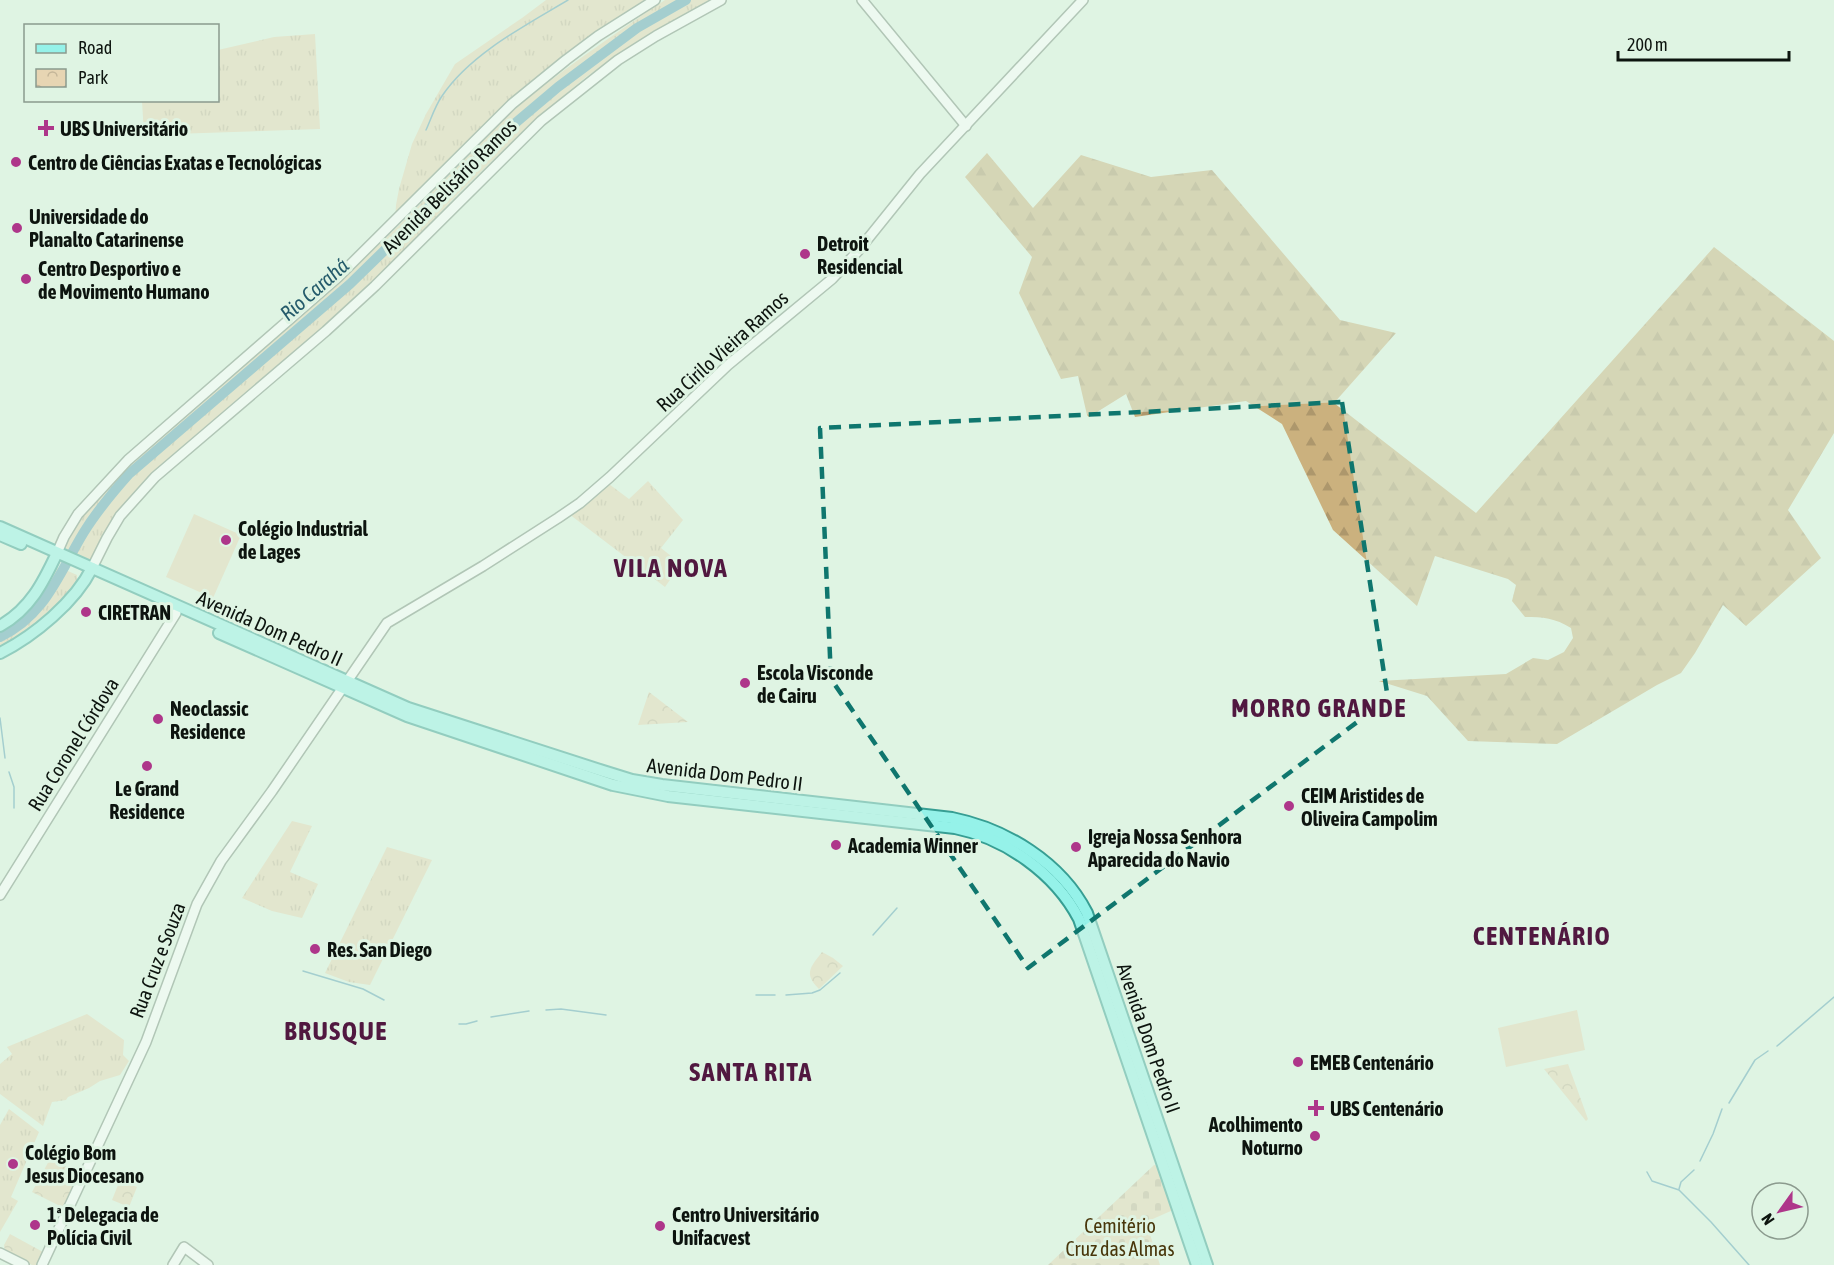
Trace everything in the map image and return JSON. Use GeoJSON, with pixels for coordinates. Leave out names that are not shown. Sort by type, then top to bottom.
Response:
{"type":"FeatureCollection","features":[{"type":"Feature","properties":{"kind":"main road","name":"Avenida Belisário Ramos"},"geometry":{"type":"LineString","coordinates":[[0,626],[28,604],[41,587],[58,557],[64,537],[78,514],[128,460],[330,284],[512,105],[598,36],[655,0]]}},
{"type":"Feature","properties":{"kind":"main road","name":"Avenida Belisário Ramos"},"geometry":{"type":"LineString","coordinates":[[0,653],[19,643],[68,600],[85,569],[120,516],[155,477],[326,331],[375,286],[541,121],[618,60],[721,0]]}},
{"type":"Feature","properties":{"kind":"main road"},"geometry":{"type":"LineString","coordinates":[[862,0],[966,126]]}},
{"type":"Feature","properties":{"kind":"main road","name":"Rua Cirilo Vieira Ramos"},"geometry":{"type":"LineString","coordinates":[[344,685],[383,628],[392,619],[492,560],[580,502],[610,477],[728,365],[832,279],[858,251],[920,174],[1083,0]]}},
{"type":"Feature","properties":{"kind":"main road","name":"Avenida Dom Pedro II"},"geometry":{"type":"LineString","coordinates":[[0,527],[58,557]]}},
{"type":"Feature","properties":{"kind":"main road","name":"Avenida Dom Pedro II"},"geometry":{"type":"LineString","coordinates":[[0,535],[85,569],[344,685],[407,716],[623,788],[668,796],[955,828],[991,838],[1019,855],[1054,885],[1079,918],[1197,1265]]}},
{"type":"Feature","properties":{"kind":"main road","name":"Avenida Dom Pedro II"},"geometry":{"type":"LineString","coordinates":[[85,569],[176,613],[344,685],[418,712],[633,780],[959,820],[1002,834],[1036,855],[1072,888],[1087,913],[1207,1265]]}},
{"type":"Feature","properties":{"kind":"main road","name":"Rua Coronel Córdova"},"geometry":{"type":"LineString","coordinates":[[0,895],[176,613]]}},
{"type":"Feature","properties":{"kind":"main road","name":"Rua Cruz e Souza"},"geometry":{"type":"LineString","coordinates":[[42,1265],[142,1051],[203,891],[221,861],[344,685]]}},
{"type":"Feature","properties":{"kind":"main road"},"geometry":{"type":"LineString","coordinates":[[174,1265],[184,1247],[208,1265]]}},
{"type":"Feature","properties":{"kind":"main road"},"geometry":{"type":"LineString","coordinates":[[0,1253],[24,1265]]}},
{"type":"Feature","properties":{"kind":"highlighted area"},"geometry":{"type":"Polygon","coordinates":[[[1342,402],[1388,699],[1028,968],[831,679],[820,428],[1342,402]]]}},
{"type":"Feature","properties":{"kind":"green space"},"geometry":{"type":"Polygon","coordinates":[[[546,0],[655,0],[538,82],[395,221],[399,189],[412,144],[426,114],[455,64],[546,0]]]}},
{"type":"Feature","properties":{"kind":"green space"},"geometry":{"type":"Polygon","coordinates":[[[665,0],[709,0],[634,44],[586,77],[528,126],[458,194],[376,280],[303,347],[153,474],[117,513],[89,563],[65,552],[85,513],[119,474],[339,283],[505,118],[563,71],[665,0]]]}},
{"type":"Feature","properties":{"kind":"green space"},"geometry":{"type":"Polygon","coordinates":[[[315,34],[320,129],[144,135],[142,102],[219,102],[219,50],[274,37],[315,34]]]}},
{"type":"Feature","properties":{"kind":"green space"},"geometry":{"type":"Polygon","coordinates":[[[987,153],[1033,208],[1081,155],[1151,177],[1212,170],[1340,320],[1396,333],[1334,403],[1476,513],[1714,247],[1834,341],[1834,433],[1788,510],[1821,558],[1746,626],[1723,605],[1681,673],[1557,744],[1468,741],[1427,696],[1379,681],[1506,674],[1533,658],[1548,660],[1564,652],[1573,638],[1571,628],[1549,619],[1525,617],[1512,601],[1516,585],[1508,579],[1435,556],[1417,606],[1333,530],[1282,424],[1246,401],[1135,417],[1126,394],[1089,417],[1078,376],[1061,379],[1019,293],[1032,257],[965,177],[987,153]]]}},
{"type":"Feature","properties":{"kind":"green space"},"geometry":{"type":"Polygon","coordinates":[[[648,481],[683,520],[661,548],[681,564],[665,587],[569,514],[609,484],[629,499],[648,481]]]}},
{"type":"Feature","properties":{"kind":"green space"},"geometry":{"type":"Polygon","coordinates":[[[194,514],[241,535],[213,598],[166,577],[194,514]]]}},
{"type":"Feature","properties":{"kind":"green space"},"geometry":{"type":"Polygon","coordinates":[[[56,568],[77,575],[77,585],[39,625],[0,651],[0,631],[35,602],[56,568]]]}},
{"type":"Feature","properties":{"kind":"green space"},"geometry":{"type":"Polygon","coordinates":[[[649,692],[688,722],[638,725],[649,692]]]}},
{"type":"Feature","properties":{"kind":"green space"},"geometry":{"type":"Polygon","coordinates":[[[292,821],[312,826],[290,872],[318,884],[302,918],[272,911],[242,898],[292,821]]]}},
{"type":"Feature","properties":{"kind":"green space"},"geometry":{"type":"Polygon","coordinates":[[[387,847],[432,860],[370,985],[349,982],[325,973],[387,847]]]}},
{"type":"Feature","properties":{"kind":"green space"},"geometry":{"type":"Polygon","coordinates":[[[822,952],[843,966],[819,989],[811,979],[810,970],[822,952]]]}},
{"type":"Feature","properties":{"kind":"green space"},"geometry":{"type":"Polygon","coordinates":[[[1577,1010],[1585,1050],[1506,1067],[1498,1028],[1577,1010]]]}},
{"type":"Feature","properties":{"kind":"green space"},"geometry":{"type":"Polygon","coordinates":[[[87,1014],[124,1040],[123,1055],[129,1061],[120,1075],[100,1081],[66,1100],[52,1102],[43,1126],[0,1094],[0,1064],[12,1054],[7,1047],[87,1014]]]}},
{"type":"Feature","properties":{"kind":"green space"},"geometry":{"type":"Polygon","coordinates":[[[1568,1064],[1588,1119],[1586,1121],[1544,1069],[1568,1064]]]}},
{"type":"Feature","properties":{"kind":"green space","name":"Colégio Bom Jesus Diocesano"},"geometry":{"type":"Polygon","coordinates":[[[9,1109],[39,1132],[11,1197],[18,1201],[0,1232],[0,1125],[9,1109]]]}},
{"type":"Feature","properties":{"kind":"green space"},"geometry":{"type":"Polygon","coordinates":[[[50,1159],[79,1173],[64,1208],[32,1192],[50,1159]]]}},
{"type":"Feature","properties":{"kind":"green space","name":"Cemitério Cruz das Almas"},"geometry":{"type":"Polygon","coordinates":[[[1154,1165],[1159,1166],[1173,1210],[1146,1222],[1160,1265],[1048,1265],[1154,1165]]]}},
{"type":"Feature","properties":{"kind":"green space"},"geometry":{"type":"Polygon","coordinates":[[[120,1180],[137,1187],[129,1207],[112,1200],[120,1180]]]}},
{"type":"Feature","properties":{"kind":"green space"},"geometry":{"type":"Polygon","coordinates":[[[44,1181],[65,1192],[59,1204],[38,1192],[44,1181]]]}},
{"type":"Feature","properties":{"kind":"green space"},"geometry":{"type":"Polygon","coordinates":[[[10,1234],[43,1252],[37,1265],[32,1265],[5,1251],[4,1245],[10,1234]]]}},
{"type":"Feature","properties":{"kind":"waterway"},"geometry":{"type":"LineString","coordinates":[[426,130],[442,96],[468,67],[517,30],[568,0]]}},
{"type":"Feature","properties":{"kind":"waterway","name":"Rio Carahá"},"geometry":{"type":"LineString","coordinates":[[0,637],[16,628],[40,605],[50,592],[89,524],[129,474],[350,284],[513,125],[558,87],[637,28],[686,0]]}},
{"type":"Feature","properties":{"kind":"waterway"},"geometry":{"type":"LineString","coordinates":[[0,718],[5,758]]}},
{"type":"Feature","properties":{"kind":"waterway"},"geometry":{"type":"LineString","coordinates":[[9,772],[14,787],[14,808]]}},
{"type":"Feature","properties":{"kind":"waterway"},"geometry":{"type":"LineString","coordinates":[[873,935],[897,908]]}},
{"type":"Feature","properties":{"kind":"waterway"},"geometry":{"type":"LineString","coordinates":[[303,971],[363,989],[384,1000]]}},
{"type":"Feature","properties":{"kind":"waterway"},"geometry":{"type":"LineString","coordinates":[[786,995],[812,993],[820,990],[840,973]]}},
{"type":"Feature","properties":{"kind":"waterway"},"geometry":{"type":"LineString","coordinates":[[756,995],[775,995]]}},
{"type":"Feature","properties":{"kind":"waterway"},"geometry":{"type":"LineString","coordinates":[[1777,1046],[1834,997]]}},
{"type":"Feature","properties":{"kind":"waterway"},"geometry":{"type":"LineString","coordinates":[[546,1010],[561,1009],[606,1015]]}},
{"type":"Feature","properties":{"kind":"waterway"},"geometry":{"type":"LineString","coordinates":[[491,1017],[529,1011]]}},
{"type":"Feature","properties":{"kind":"waterway"},"geometry":{"type":"LineString","coordinates":[[459,1024],[477,1021]]}},
{"type":"Feature","properties":{"kind":"waterway"},"geometry":{"type":"LineString","coordinates":[[1729,1103],[1755,1060],[1768,1051]]}},
{"type":"Feature","properties":{"kind":"waterway"},"geometry":{"type":"LineString","coordinates":[[1700,1161],[1722,1109]]}},
{"type":"Feature","properties":{"kind":"waterway"},"geometry":{"type":"LineString","coordinates":[[1679,1189],[1681,1182],[1694,1170]]}},
{"type":"Feature","properties":{"kind":"waterway"},"geometry":{"type":"LineString","coordinates":[[1647,1172],[1652,1181],[1679,1190],[1749,1265]]}},
{"type":"Feature","properties":{"kind":"place","name":"UBS Universitário"},"geometry":{"type":"Point","coordinates":[46,128]}},
{"type":"Feature","properties":{"kind":"place","name":"Centro de Ciências Exatas e Tecnológicas"},"geometry":{"type":"Point","coordinates":[16,162]}},
{"type":"Feature","properties":{"kind":"place","name":"Universidade do Planalto Catarinense"},"geometry":{"type":"Point","coordinates":[17,228]}},
{"type":"Feature","properties":{"kind":"place","name":"Detroit Residencial"},"geometry":{"type":"Point","coordinates":[805,254]}},
{"type":"Feature","properties":{"kind":"place","name":"Centro Desportivo e de Movimento Humano"},"geometry":{"type":"Point","coordinates":[26,279]}},
{"type":"Feature","properties":{"kind":"place","name":"Colégio Industrial de Lages"},"geometry":{"type":"Point","coordinates":[226,540]}},
{"type":"Feature","properties":{"kind":"place","name":"CIRETRAN"},"geometry":{"type":"Point","coordinates":[86,612]}},
{"type":"Feature","properties":{"kind":"place","name":"Escola Visconde de Cairu"},"geometry":{"type":"Point","coordinates":[745,683]}},
{"type":"Feature","properties":{"kind":"place","name":"Neoclassic Residence"},"geometry":{"type":"Point","coordinates":[158,719]}},
{"type":"Feature","properties":{"kind":"place","name":"Le Grand Residence"},"geometry":{"type":"Point","coordinates":[147,766]}},
{"type":"Feature","properties":{"kind":"place","name":"CEIM Aristides de Oliveira Campolim"},"geometry":{"type":"Point","coordinates":[1289,806]}},
{"type":"Feature","properties":{"kind":"place","name":"Academia Winner"},"geometry":{"type":"Point","coordinates":[836,845]}},
{"type":"Feature","properties":{"kind":"place","name":"Igreja Nossa Senhora Aparecida do Navio"},"geometry":{"type":"Point","coordinates":[1076,847]}},
{"type":"Feature","properties":{"kind":"place","name":"Res. San Diego"},"geometry":{"type":"Point","coordinates":[315,949]}},
{"type":"Feature","properties":{"kind":"place","name":"EMEB Centenário"},"geometry":{"type":"Point","coordinates":[1298,1062]}},
{"type":"Feature","properties":{"kind":"place","name":"UBS Centenário"},"geometry":{"type":"Point","coordinates":[1316,1108]}},
{"type":"Feature","properties":{"kind":"place","name":"Acolhimento Noturno"},"geometry":{"type":"Point","coordinates":[1315,1136]}},
{"type":"Feature","properties":{"kind":"place","name":"Colégio Bom Jesus Diocesano"},"geometry":{"type":"Point","coordinates":[13,1164]}},
{"type":"Feature","properties":{"kind":"place","name":"1ª Delegacia de Polícia Civil"},"geometry":{"type":"Point","coordinates":[35,1225]}},
{"type":"Feature","properties":{"kind":"place","name":"Centro Universitário Unifacvest"},"geometry":{"type":"Point","coordinates":[660,1226]}},
{"type":"Feature","properties":{"kind":"district","name":"VILA NOVA"},"geometry":{"type":"Point","coordinates":[671,568]}},
{"type":"Feature","properties":{"kind":"district","name":"MORRO GRANDE"},"geometry":{"type":"Point","coordinates":[1319,708]}},
{"type":"Feature","properties":{"kind":"district","name":"CENTENÁRIO"},"geometry":{"type":"Point","coordinates":[1542,936]}},
{"type":"Feature","properties":{"kind":"district","name":"BRUSQUE"},"geometry":{"type":"Point","coordinates":[336,1031]}},
{"type":"Feature","properties":{"kind":"district","name":"SANTA RITA"},"geometry":{"type":"Point","coordinates":[751,1072]}}]}
